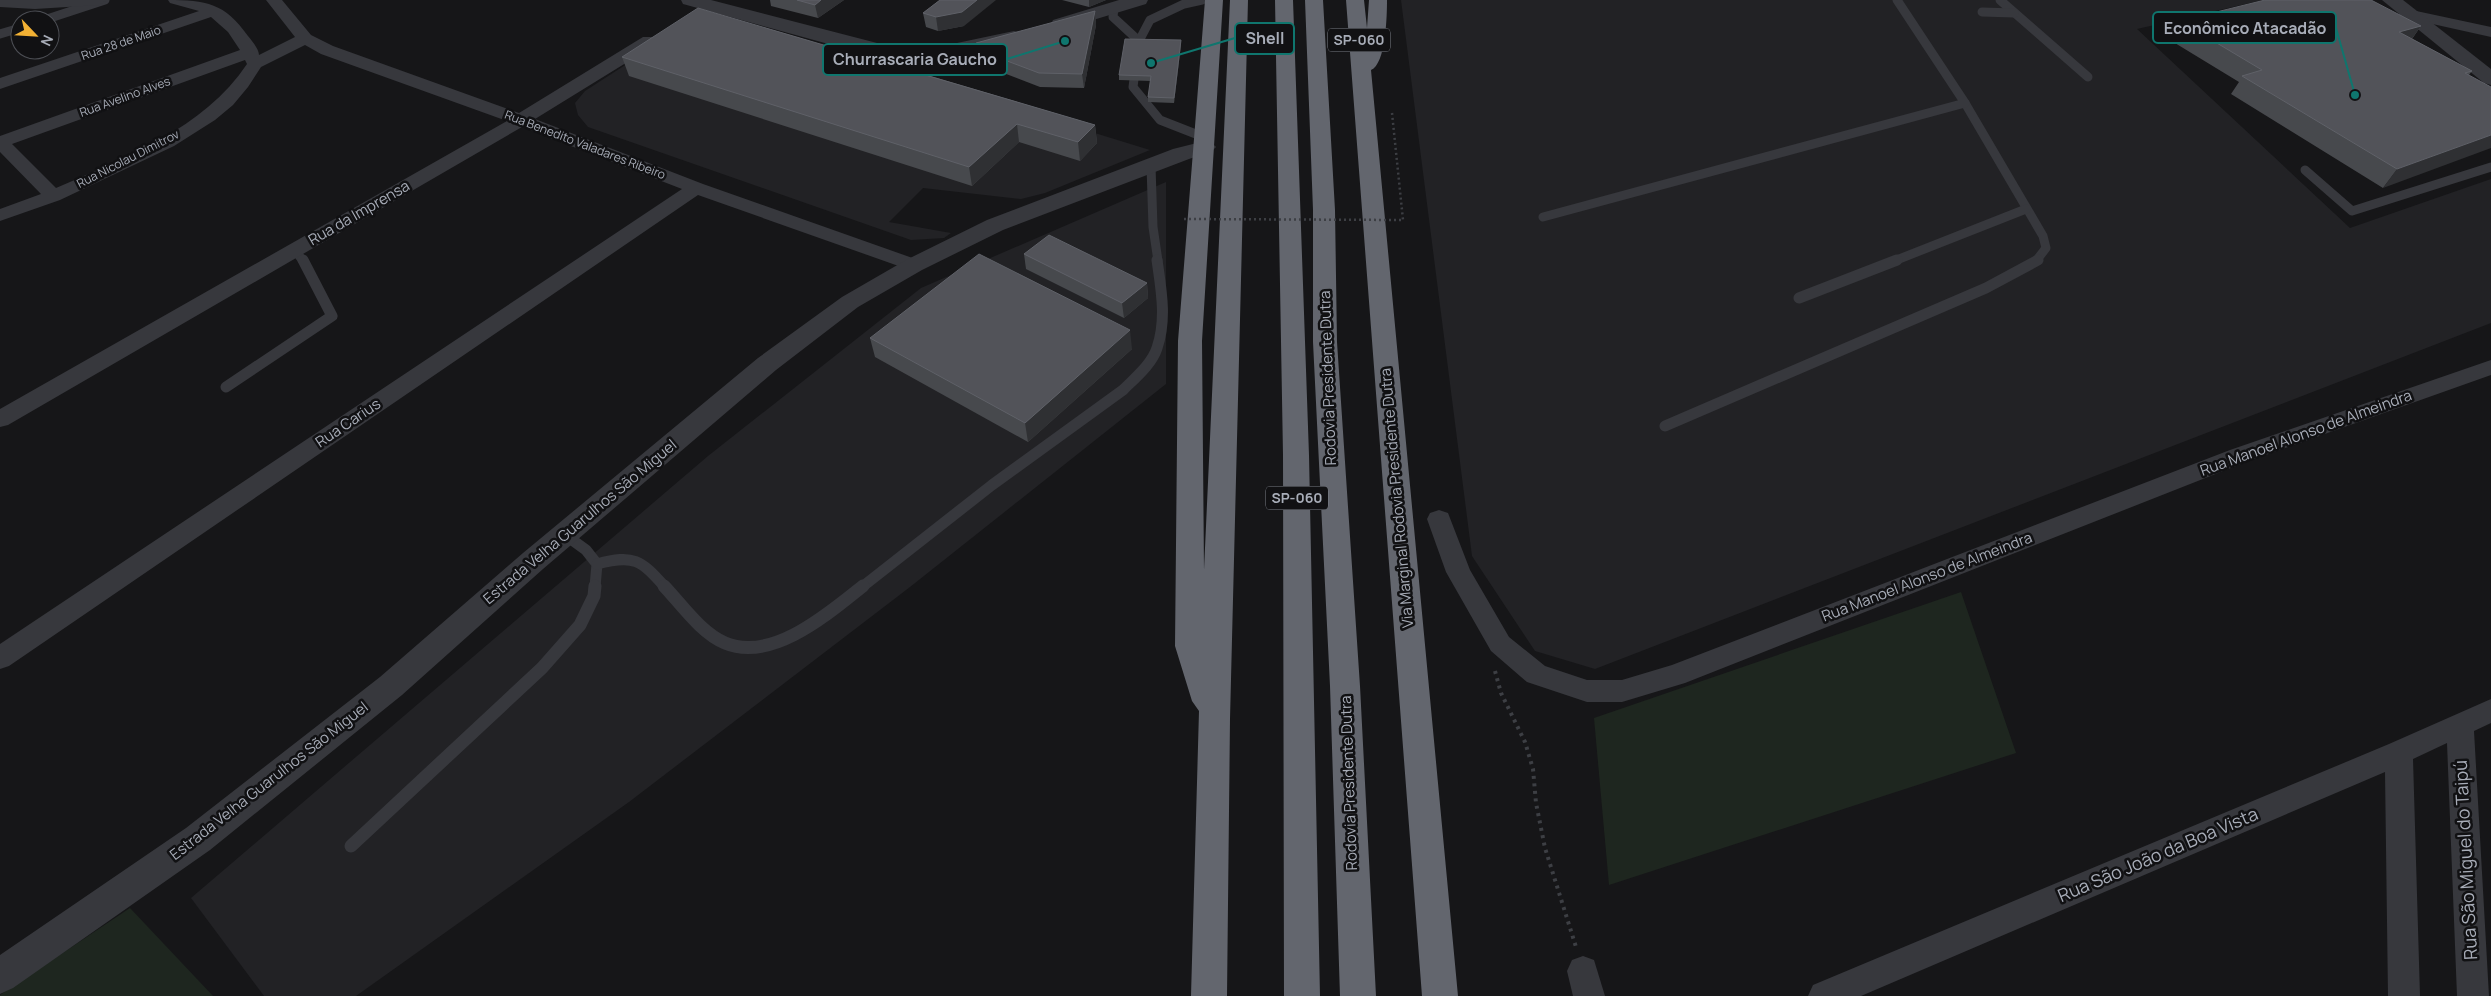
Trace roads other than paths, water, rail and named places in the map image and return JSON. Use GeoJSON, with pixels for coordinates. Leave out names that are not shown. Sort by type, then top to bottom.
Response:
{"type":"FeatureCollection","features":[{"type":"Feature","properties":{"kind":"highway"},"geometry":{"type":"LineString","coordinates":[[1214,0],[1206,143],[1190,341],[1188,560],[1190,646],[1214,719]]}},
{"type":"Feature","properties":{"kind":"highway"},"geometry":{"type":"LineString","coordinates":[[1209,996],[1214,719],[1234,100],[1239,0]]}},
{"type":"Feature","properties":{"kind":"highway","name":"SP-060"},"geometry":{"type":"LineString","coordinates":[[1284,0],[1296,455],[1302,996]]}},
{"type":"Feature","properties":{"kind":"highway","name":"Rodovia Presidente Dutra"},"geometry":{"type":"LineString","coordinates":[[1314,0],[1324,210],[1325,342],[1345,686],[1358,996]]}},
{"type":"Feature","properties":{"kind":"highway"},"geometry":{"type":"LineString","coordinates":[[1324,210],[1333,176],[1329,50],[1332,0]]}},
{"type":"Feature","properties":{"kind":"highway","name":"Via Marginal Rodovia Presidente Dutra"},"geometry":{"type":"LineString","coordinates":[[1355,0],[1440,996]]}},
{"type":"Feature","properties":{"kind":"highway"},"geometry":{"type":"LineString","coordinates":[[1362,81],[1376,34],[1378,0]]}},
{"type":"Feature","properties":{"kind":"street"},"geometry":{"type":"LineString","coordinates":[[0,2],[35,4],[99,0]]}},
{"type":"Feature","properties":{"kind":"street"},"geometry":{"type":"LineString","coordinates":[[176,0],[205,4],[239,31],[253,58]]}},
{"type":"Feature","properties":{"kind":"street"},"geometry":{"type":"LineString","coordinates":[[274,0],[304,40]]}},
{"type":"Feature","properties":{"kind":"street"},"geometry":{"type":"LineString","coordinates":[[700,5],[839,41],[877,49],[915,52],[957,49],[998,42],[1139,0]]}},
{"type":"Feature","properties":{"kind":"street"},"geometry":{"type":"LineString","coordinates":[[2391,0],[2491,79]]}},
{"type":"Feature","properties":{"kind":"street","name":"Rua 28 de Maio"},"geometry":{"type":"LineString","coordinates":[[0,84],[205,4]]}},
{"type":"Feature","properties":{"kind":"street"},"geometry":{"type":"LineString","coordinates":[[2407,14],[2491,32]]}},
{"type":"Feature","properties":{"kind":"street","name":"Rua da Imprensa"},"geometry":{"type":"LineString","coordinates":[[0,419],[521,120],[664,31]]}},
{"type":"Feature","properties":{"kind":"street","name":"Rua Avelino Alves"},"geometry":{"type":"LineString","coordinates":[[0,142],[304,40]]}},
{"type":"Feature","properties":{"kind":"street","name":"Rua Benedito Valadares Ribeiro"},"geometry":{"type":"LineString","coordinates":[[304,40],[361,63],[521,120],[696,188],[914,265]]}},
{"type":"Feature","properties":{"kind":"street","name":"Rua Nicolau Dimitrov"},"geometry":{"type":"LineString","coordinates":[[0,215],[53,196],[162,146],[196,124],[230,98],[248,77],[253,58]]}},
{"type":"Feature","properties":{"kind":"street"},"geometry":{"type":"LineString","coordinates":[[0,142],[53,196]]}},
{"type":"Feature","properties":{"kind":"street","name":"Estrada Velha Guarulhos São Miguel"},"geometry":{"type":"LineString","coordinates":[[0,976],[198,839],[391,686],[564,534],[767,364],[850,302],[914,265],[994,225],[1151,166],[1206,143]]}},
{"type":"Feature","properties":{"kind":"street","name":"Rua Carius"},"geometry":{"type":"LineString","coordinates":[[0,658],[696,188]]}},
{"type":"Feature","properties":{"kind":"street","name":"Rua Manoel Alonso de Almeindra"},"geometry":{"type":"LineString","coordinates":[[1439,519],[1458,572],[1500,644],[1536,674],[1587,691],[1622,691],[1676,675],[2238,456],[2491,367]]}},
{"type":"Feature","properties":{"kind":"street","name":"Rua São João da Boa Vista"},"geometry":{"type":"LineString","coordinates":[[1824,996],[2399,753],[2491,710]]}},
{"type":"Feature","properties":{"kind":"street","name":"Rua São Miguel do Taipú"},"geometry":{"type":"LineString","coordinates":[[2460,724],[2473,996]]}},
{"type":"Feature","properties":{"kind":"street"},"geometry":{"type":"LineString","coordinates":[[2399,753],[2404,996]]}},
{"type":"Feature","properties":{"kind":"lane"},"geometry":{"type":"LineString","coordinates":[[60,15],[106,0]]}},
{"type":"Feature","properties":{"kind":"lane"},"geometry":{"type":"LineString","coordinates":[[1202,0],[1184,4],[1150,20],[1139,41],[1134,87],[1160,120],[1206,143]]}},
{"type":"Feature","properties":{"kind":"lane"},"geometry":{"type":"LineString","coordinates":[[1664,426],[1986,288],[2039,259],[2046,248],[2045,242],[1966,103],[1897,0]]}},
{"type":"Feature","properties":{"kind":"lane"},"geometry":{"type":"LineString","coordinates":[[2000,0],[2088,77]]}},
{"type":"Feature","properties":{"kind":"lane"},"geometry":{"type":"LineString","coordinates":[[1114,8],[1112,17],[1139,41]]}},
{"type":"Feature","properties":{"kind":"lane"},"geometry":{"type":"LineString","coordinates":[[1982,12],[2014,13]]}},
{"type":"Feature","properties":{"kind":"lane"},"geometry":{"type":"LineString","coordinates":[[1543,217],[1966,103]]}},
{"type":"Feature","properties":{"kind":"lane"},"geometry":{"type":"LineString","coordinates":[[596,564],[619,558],[633,559],[645,565],[699,624],[725,643],[752,649],[785,639],[824,617],[992,485],[1123,390],[1142,371],[1157,349],[1164,308],[1153,227],[1151,166]]}},
{"type":"Feature","properties":{"kind":"lane"},"geometry":{"type":"LineString","coordinates":[[2305,170],[2352,211],[2491,167]]}},
{"type":"Feature","properties":{"kind":"lane"},"geometry":{"type":"LineString","coordinates":[[1799,298],[2026,209]]}},
{"type":"Feature","properties":{"kind":"lane"},"geometry":{"type":"LineString","coordinates":[[226,387],[332,316],[302,258],[295,250]]}},
{"type":"Feature","properties":{"kind":"lane"},"geometry":{"type":"LineString","coordinates":[[350,846],[542,668],[580,625],[594,596],[596,564],[586,550],[564,534]]}},
{"type":"Feature","properties":{"kind":"place","name":"Churrascaria Gaucho"},"geometry":{"type":"Point","coordinates":[1065,41]}},
{"type":"Feature","properties":{"kind":"place","name":"Shell"},"geometry":{"type":"Point","coordinates":[1151,63]}},
{"type":"Feature","properties":{"kind":"place","name":"Econômico Atacadão"},"geometry":{"type":"Point","coordinates":[2355,95]}}]}
